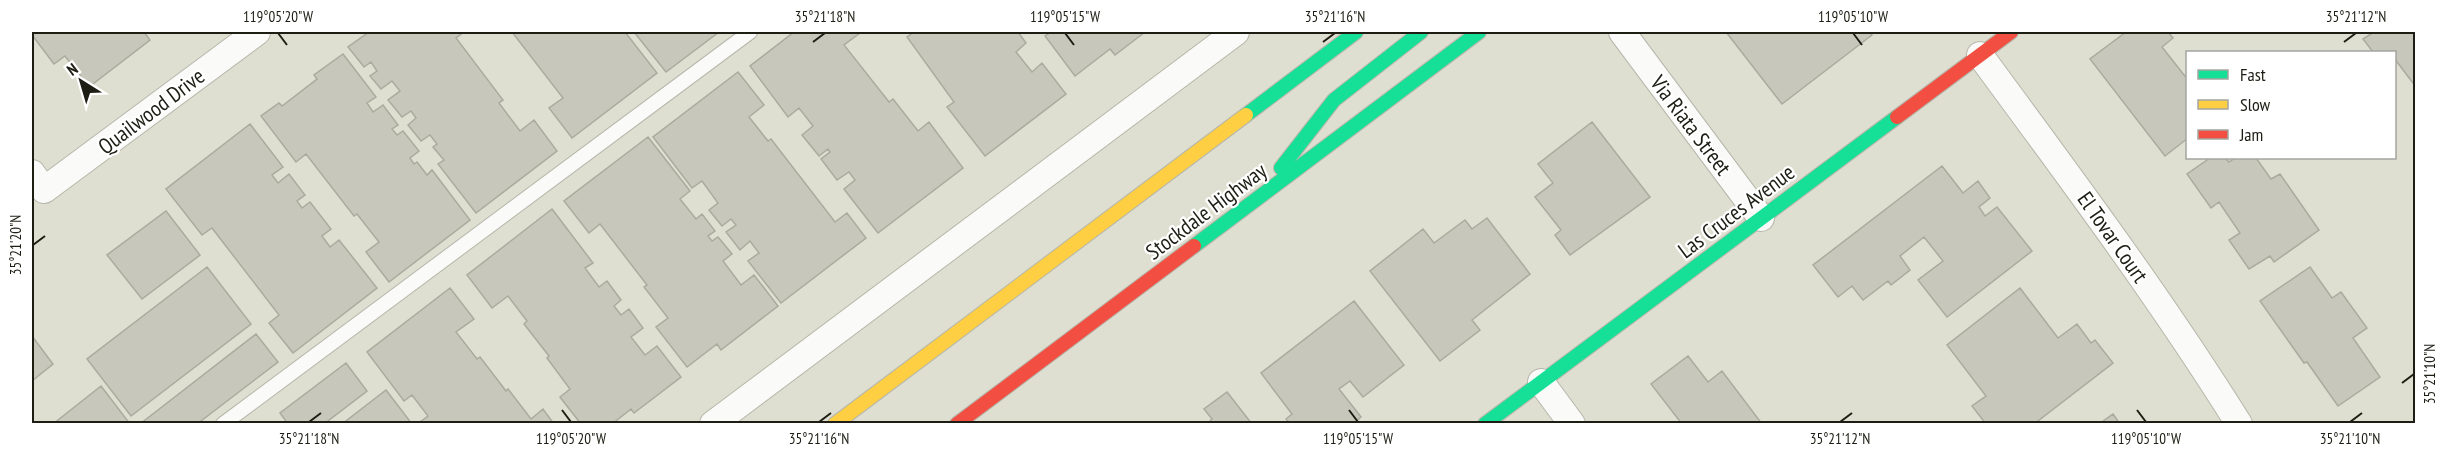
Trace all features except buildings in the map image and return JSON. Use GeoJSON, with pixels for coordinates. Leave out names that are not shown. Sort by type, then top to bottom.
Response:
{"type":"FeatureCollection","features":[{"type":"Feature","properties":{"kind":"main road"},"geometry":{"type":"LineString","coordinates":[[835,423],[1356,32]]}},
{"type":"Feature","properties":{"kind":"main road"},"geometry":{"type":"LineString","coordinates":[[1258,198],[1334,100],[1421,32]]}},
{"type":"Feature","properties":{"kind":"main road","name":"Stockdale Highway"},"geometry":{"type":"LineString","coordinates":[[957,423],[1479,32]]}},
{"type":"Feature","properties":{"kind":"main road","name":"Las Cruces Avenue"},"geometry":{"type":"LineString","coordinates":[[1485,423],[2012,32]]}},
{"type":"Feature","properties":{"kind":"street","name":"Quailwood Drive"},"geometry":{"type":"LineString","coordinates":[[38,181],[257,32]]}},
{"type":"Feature","properties":{"kind":"street"},"geometry":{"type":"LineString","coordinates":[[713,423],[1236,32]]}},
{"type":"Feature","properties":{"kind":"street","name":"Via Riata Street"},"geometry":{"type":"LineString","coordinates":[[1622,32],[1761,218]]}},
{"type":"Feature","properties":{"kind":"street","name":"El Tovar Court"},"geometry":{"type":"LineString","coordinates":[[1980,55],[2196,354],[2239,423]]}},
{"type":"Feature","properties":{"kind":"street"},"geometry":{"type":"LineString","coordinates":[[1541,382],[1572,423]]}},
{"type":"Feature","properties":{"kind":"lane"},"geometry":{"type":"LineString","coordinates":[[223,423],[750,32]]}},
{"type":"Feature","properties":{"kind":"traffic: fast"},"geometry":{"type":"LineString","coordinates":[[1246,115],[1356,32]]}},
{"type":"Feature","properties":{"kind":"traffic: fast"},"geometry":{"type":"LineString","coordinates":[[1281,168],[1334,100],[1421,32]]}},
{"type":"Feature","properties":{"kind":"traffic: fast"},"geometry":{"type":"LineString","coordinates":[[1194,246],[1479,32]]}},
{"type":"Feature","properties":{"kind":"traffic: fast"},"geometry":{"type":"LineString","coordinates":[[1485,424],[1897,117]]}},
{"type":"Feature","properties":{"kind":"traffic: slow"},"geometry":{"type":"LineString","coordinates":[[835,424],[1246,115]]}},
{"type":"Feature","properties":{"kind":"traffic: jam"},"geometry":{"type":"LineString","coordinates":[[1897,117],[2011,32]]}},
{"type":"Feature","properties":{"kind":"traffic: jam"},"geometry":{"type":"LineString","coordinates":[[957,424],[1194,246]]}}]}
